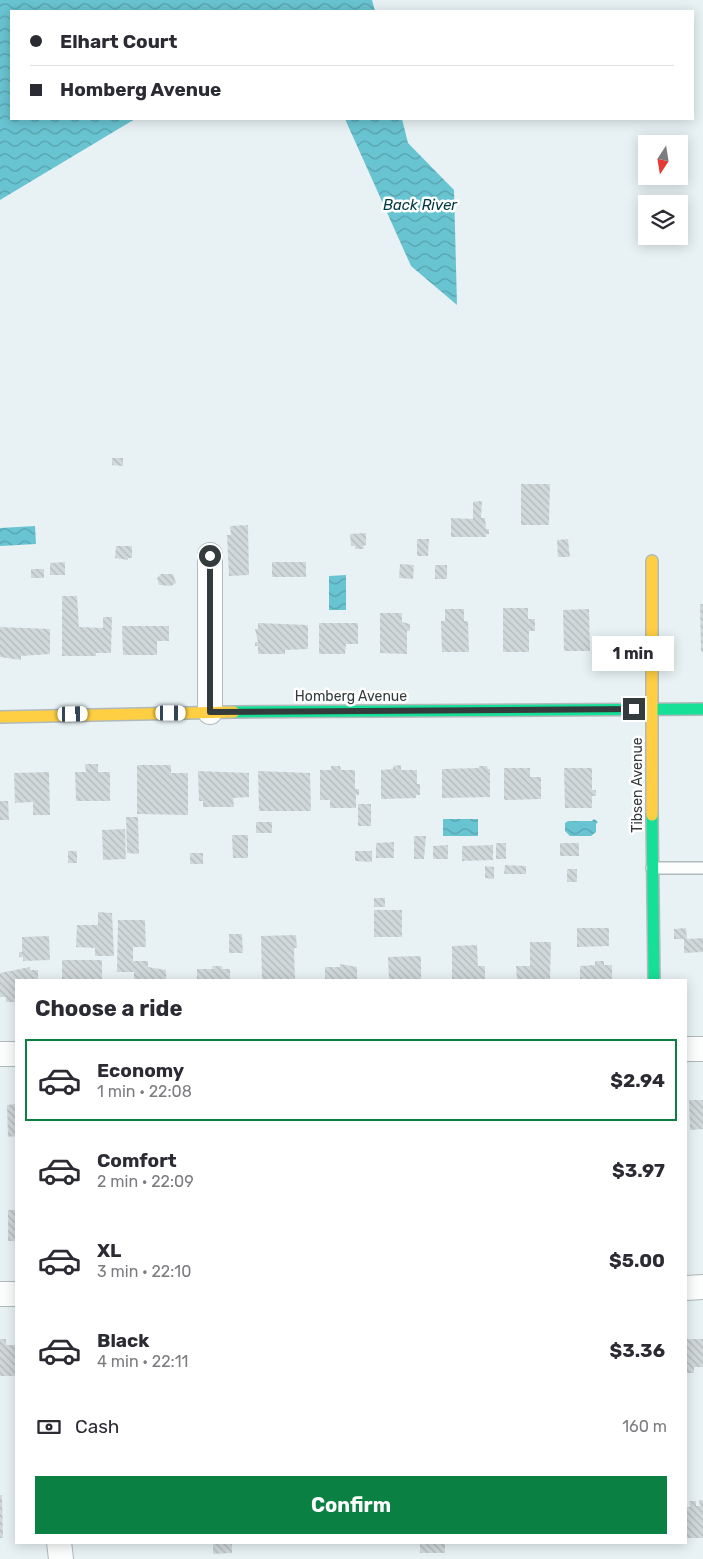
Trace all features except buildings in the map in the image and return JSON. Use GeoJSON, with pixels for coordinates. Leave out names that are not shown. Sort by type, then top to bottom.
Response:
{"type":"FeatureCollection","features":[{"type":"Feature","properties":{"kind":"street"},"geometry":{"type":"LineString","coordinates":[[210,556],[210,712]]}},
{"type":"Feature","properties":{"kind":"street","name":"Tibsen Avenue"},"geometry":{"type":"LineString","coordinates":[[652,561],[654,979]]}},
{"type":"Feature","properties":{"kind":"street","name":"Homberg Avenue"},"geometry":{"type":"LineString","coordinates":[[0,717],[210,712],[703,709]]}},
{"type":"Feature","properties":{"kind":"street"},"geometry":{"type":"LineString","coordinates":[[687,1049],[703,1048]]}},
{"type":"Feature","properties":{"kind":"street"},"geometry":{"type":"LineString","coordinates":[[0,1054],[15,1054]]}},
{"type":"Feature","properties":{"kind":"street"},"geometry":{"type":"LineString","coordinates":[[687,1288],[703,1287]]}},
{"type":"Feature","properties":{"kind":"street"},"geometry":{"type":"LineString","coordinates":[[0,1294],[15,1294]]}},
{"type":"Feature","properties":{"kind":"street"},"geometry":{"type":"LineString","coordinates":[[60,1544],[61,1559]]}},
{"type":"Feature","properties":{"kind":"lane"},"geometry":{"type":"LineString","coordinates":[[652,868],[703,868]]}},
{"type":"Feature","properties":{"kind":"water"},"geometry":{"type":"Polygon","coordinates":[[[0,0],[372,0],[375,10],[10,10],[10,120],[133,120],[0,200],[0,0]]]}},
{"type":"Feature","properties":{"kind":"water","name":"Back River"},"geometry":{"type":"Polygon","coordinates":[[[345,120],[402,120],[408,143],[454,190],[457,305],[411,266],[345,120]]]}},
{"type":"Feature","properties":{"kind":"water"},"geometry":{"type":"Polygon","coordinates":[[[35,526],[36,544],[0,546],[0,528],[35,526]]]}},
{"type":"Feature","properties":{"kind":"water"},"geometry":{"type":"Polygon","coordinates":[[[346,575],[346,610],[329,610],[329,576],[346,575]]]}},
{"type":"Feature","properties":{"kind":"water"},"geometry":{"type":"Polygon","coordinates":[[[443,819],[478,819],[478,836],[443,836],[443,819]]]}},
{"type":"Feature","properties":{"kind":"water"},"geometry":{"type":"Polygon","coordinates":[[[594,819],[598,822],[596,824],[596,832],[591,836],[570,836],[565,831],[565,823],[568,821],[592,821],[594,819]]]}},
{"type":"Feature","properties":{"kind":"traffic: fast"},"geometry":{"type":"LineString","coordinates":[[234,712],[703,709]]}},
{"type":"Feature","properties":{"kind":"traffic: fast"},"geometry":{"type":"LineString","coordinates":[[652,815],[654,979]]}},
{"type":"Feature","properties":{"kind":"traffic: slow"},"geometry":{"type":"LineString","coordinates":[[652,561],[652,815]]}},
{"type":"Feature","properties":{"kind":"traffic: slow"},"geometry":{"type":"LineString","coordinates":[[0,717],[234,712]]}},
{"type":"Feature","properties":{"kind":"route"},"geometry":{"type":"LineString","coordinates":[[210,556],[210,712],[634,709]]}}]}
